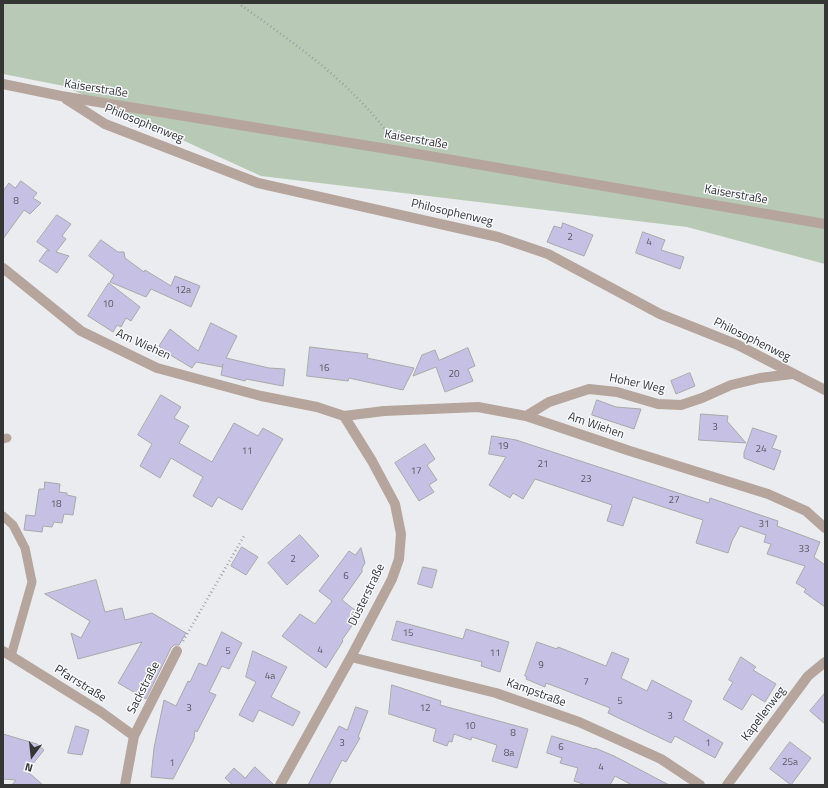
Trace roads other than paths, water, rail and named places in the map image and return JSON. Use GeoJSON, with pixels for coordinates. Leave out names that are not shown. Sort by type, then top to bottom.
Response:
{"type":"FeatureCollection","features":[{"type":"Feature","properties":{"kind":"street","name":"Kaiserstraße"},"geometry":{"type":"LineString","coordinates":[[3,84],[61,96],[400,151],[825,224]]}},
{"type":"Feature","properties":{"kind":"street","name":"Philosophenweg"},"geometry":{"type":"LineString","coordinates":[[61,96],[105,124],[258,183],[490,235],[548,254],[660,314],[738,345],[825,390]]}},
{"type":"Feature","properties":{"kind":"street","name":"Am Wiehen"},"geometry":{"type":"LineString","coordinates":[[3,268],[81,331],[157,368],[261,396],[317,407],[344,416],[384,411],[478,406],[526,416],[630,451],[768,494],[806,510],[825,528]]}},
{"type":"Feature","properties":{"kind":"street","name":"Hoher Weg"},"geometry":{"type":"LineString","coordinates":[[526,416],[549,402],[589,388],[617,392],[658,404],[681,405],[702,398],[731,385],[760,378],[792,374]]}},
{"type":"Feature","properties":{"kind":"street","name":"Düsterstraße"},"geometry":{"type":"LineString","coordinates":[[280,785],[351,657],[392,579],[399,559],[401,534],[395,504],[372,461],[344,416]]}},
{"type":"Feature","properties":{"kind":"street","name":"Sackstraße"},"geometry":{"type":"LineString","coordinates":[[134,736],[177,651]]}},
{"type":"Feature","properties":{"kind":"street","name":"Pfarrstraße"},"geometry":{"type":"LineString","coordinates":[[7,654],[101,712],[134,736]]}},
{"type":"Feature","properties":{"kind":"street","name":"Kampstraße"},"geometry":{"type":"LineString","coordinates":[[351,657],[496,693],[579,722],[661,759],[700,785]]}},
{"type":"Feature","properties":{"kind":"street","name":"Kapellenweg"},"geometry":{"type":"LineString","coordinates":[[727,785],[808,676],[825,662]]}},
{"type":"Feature","properties":{"kind":"street"},"geometry":{"type":"LineString","coordinates":[[125,785],[134,736]]}},
{"type":"Feature","properties":{"kind":"lane","name":"Pfarrstraße"},"geometry":{"type":"LineString","coordinates":[[3,516],[13,525],[25,548],[32,582],[7,654]]}}]}
